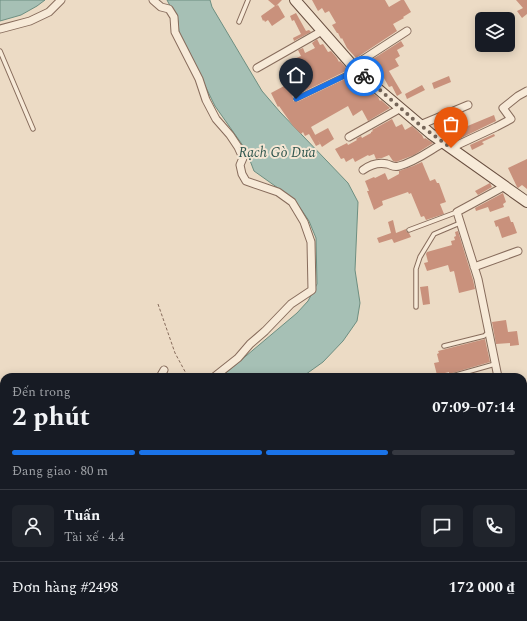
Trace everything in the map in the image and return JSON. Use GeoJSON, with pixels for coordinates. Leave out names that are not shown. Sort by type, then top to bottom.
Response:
{"type":"FeatureCollection","features":[{"type":"Feature","properties":{"kind":"main road"},"geometry":{"type":"LineString","coordinates":[[295,0],[355,68],[378,89],[420,125],[527,202]]}},
{"type":"Feature","properties":{"kind":"street"},"geometry":{"type":"LineString","coordinates":[[0,29],[30,20],[49,12],[61,0]]}},
{"type":"Feature","properties":{"kind":"street"},"geometry":{"type":"LineString","coordinates":[[153,0],[161,7],[169,9],[174,17],[175,32],[199,79],[206,100],[216,119],[230,135],[243,158],[240,165],[242,174],[246,181],[278,192],[292,202],[304,222],[311,242],[312,290],[291,304],[250,344],[238,358],[219,373]]}},
{"type":"Feature","properties":{"kind":"street"},"geometry":{"type":"LineString","coordinates":[[257,68],[322,31]]}},
{"type":"Feature","properties":{"kind":"street"},"geometry":{"type":"LineString","coordinates":[[355,68],[407,31]]}},
{"type":"Feature","properties":{"kind":"street"},"geometry":{"type":"LineString","coordinates":[[363,170],[370,165],[381,163],[395,167],[447,145],[496,127],[510,118],[503,108],[527,91]]}},
{"type":"Feature","properties":{"kind":"street"},"geometry":{"type":"LineString","coordinates":[[420,125],[468,105]]}},
{"type":"Feature","properties":{"kind":"street"},"geometry":{"type":"LineString","coordinates":[[349,137],[401,108]]}},
{"type":"Feature","properties":{"kind":"street"},"geometry":{"type":"LineString","coordinates":[[497,373],[478,279],[457,212],[505,186]]}},
{"type":"Feature","properties":{"kind":"street"},"geometry":{"type":"LineString","coordinates":[[474,267],[518,251]]}},
{"type":"Feature","properties":{"kind":"lane"},"geometry":{"type":"LineString","coordinates":[[239,22],[248,0]]}},
{"type":"Feature","properties":{"kind":"lane"},"geometry":{"type":"LineString","coordinates":[[0,52],[33,129]]}},
{"type":"Feature","properties":{"kind":"lane"},"geometry":{"type":"LineString","coordinates":[[296,99],[355,68]]}},
{"type":"Feature","properties":{"kind":"lane"},"geometry":{"type":"LineString","coordinates":[[409,230],[457,212]]}},
{"type":"Feature","properties":{"kind":"lane"},"geometry":{"type":"LineString","coordinates":[[416,307],[416,269],[420,257],[434,234],[460,223]]}},
{"type":"Feature","properties":{"kind":"lane"},"geometry":{"type":"LineString","coordinates":[[444,346],[484,336],[488,332]]}},
{"type":"Feature","properties":{"kind":"lane"},"geometry":{"type":"LineString","coordinates":[[463,373],[495,364]]}},
{"type":"Feature","properties":{"kind":"path"},"geometry":{"type":"LineString","coordinates":[[158,304],[175,353],[186,373]]}},
{"type":"Feature","properties":{"kind":"water"},"geometry":{"type":"Polygon","coordinates":[[[0,0],[45,0],[21,15],[0,21],[0,0]]]}},
{"type":"Feature","properties":{"kind":"water","name":"Rạch Gò Dưa"},"geometry":{"type":"Polygon","coordinates":[[[167,0],[210,0],[212,7],[262,91],[348,183],[358,202],[355,270],[360,303],[357,321],[343,341],[323,362],[308,373],[226,373],[297,313],[308,301],[317,284],[316,238],[309,221],[292,198],[254,171],[246,150],[215,106],[179,33],[178,21],[167,0]]]}},
{"type":"Feature","properties":{"kind":"building"},"geometry":{"type":"Polygon","coordinates":[[[268,0],[282,0],[276,6],[278,5],[285,17],[272,26],[268,20],[265,22],[264,20],[263,21],[261,16],[275,6],[268,0]]]}},
{"type":"Feature","properties":{"kind":"building"},"geometry":{"type":"Polygon","coordinates":[[[312,0],[385,0],[389,7],[401,0],[404,0],[411,12],[393,24],[397,31],[356,58],[347,48],[342,38],[341,39],[332,25],[336,23],[329,11],[325,13],[322,8],[318,11],[312,0]]]}},
{"type":"Feature","properties":{"kind":"building"},"geometry":{"type":"Polygon","coordinates":[[[516,0],[527,0],[527,14],[522,18],[517,11],[523,8],[516,0]]]}},
{"type":"Feature","properties":{"kind":"building"},"geometry":{"type":"Polygon","coordinates":[[[296,13],[306,31],[309,30],[311,32],[294,41],[293,38],[301,34],[294,20],[292,21],[290,16],[296,13]]]}},
{"type":"Feature","properties":{"kind":"building"},"geometry":{"type":"Polygon","coordinates":[[[317,39],[320,45],[323,44],[328,52],[331,51],[339,62],[340,61],[348,70],[303,92],[298,83],[302,81],[300,78],[302,77],[294,59],[301,56],[298,50],[303,48],[305,53],[315,48],[312,43],[317,39]]]}},
{"type":"Feature","properties":{"kind":"building"},"geometry":{"type":"Polygon","coordinates":[[[401,41],[404,46],[397,50],[400,56],[395,59],[399,66],[389,71],[402,93],[397,96],[392,86],[389,87],[381,73],[375,76],[368,64],[364,67],[362,66],[401,41]]]}},
{"type":"Feature","properties":{"kind":"building"},"geometry":{"type":"Polygon","coordinates":[[[351,76],[355,85],[360,81],[378,97],[380,101],[381,100],[390,108],[368,121],[362,110],[353,116],[348,106],[311,127],[320,144],[316,146],[309,134],[305,136],[303,132],[301,134],[293,126],[279,106],[278,107],[271,93],[286,85],[293,97],[293,101],[297,102],[351,76]]]}},
{"type":"Feature","properties":{"kind":"building"},"geometry":{"type":"Polygon","coordinates":[[[449,76],[451,82],[434,89],[432,83],[449,76]]]}},
{"type":"Feature","properties":{"kind":"building"},"geometry":{"type":"Polygon","coordinates":[[[422,85],[425,90],[407,99],[405,94],[422,85]]]}},
{"type":"Feature","properties":{"kind":"building"},"geometry":{"type":"Polygon","coordinates":[[[494,115],[496,121],[459,139],[457,133],[459,132],[458,130],[494,115]]]}},
{"type":"Feature","properties":{"kind":"building"},"geometry":{"type":"Polygon","coordinates":[[[392,119],[396,127],[402,124],[405,130],[412,126],[422,135],[424,139],[425,138],[433,143],[414,155],[396,162],[393,161],[389,155],[376,159],[374,154],[368,155],[355,162],[353,158],[346,162],[344,158],[341,159],[335,149],[347,143],[348,145],[361,136],[362,138],[371,133],[373,131],[372,130],[392,119]]]}},
{"type":"Feature","properties":{"kind":"building"},"geometry":{"type":"Polygon","coordinates":[[[328,128],[334,139],[322,147],[315,135],[328,128]]]}},
{"type":"Feature","properties":{"kind":"building"},"geometry":{"type":"Polygon","coordinates":[[[494,134],[495,136],[482,142],[484,144],[472,150],[470,145],[494,134]]]}},
{"type":"Feature","properties":{"kind":"building"},"geometry":{"type":"Polygon","coordinates":[[[527,159],[527,189],[522,185],[518,188],[508,168],[527,159]]]}},
{"type":"Feature","properties":{"kind":"building"},"geometry":{"type":"Polygon","coordinates":[[[422,162],[430,181],[435,179],[437,183],[439,183],[446,202],[440,204],[444,214],[426,220],[424,216],[421,217],[411,193],[409,194],[408,192],[382,201],[383,205],[374,210],[365,181],[385,173],[388,180],[399,174],[399,171],[422,162]]]}},
{"type":"Feature","properties":{"kind":"building"},"geometry":{"type":"Polygon","coordinates":[[[490,183],[492,187],[478,195],[475,191],[490,183]]]}},
{"type":"Feature","properties":{"kind":"building"},"geometry":{"type":"Polygon","coordinates":[[[503,193],[506,202],[503,204],[504,207],[490,212],[488,207],[476,211],[475,208],[503,193]]]}},
{"type":"Feature","properties":{"kind":"building"},"geometry":{"type":"Polygon","coordinates":[[[509,216],[517,233],[502,238],[498,226],[496,227],[494,221],[509,216]]]}},
{"type":"Feature","properties":{"kind":"building"},"geometry":{"type":"Polygon","coordinates":[[[393,220],[396,233],[406,229],[411,237],[394,243],[392,239],[379,243],[377,238],[391,233],[388,222],[393,220]]]}},
{"type":"Feature","properties":{"kind":"building"},"geometry":{"type":"Polygon","coordinates":[[[458,231],[475,289],[459,293],[454,271],[450,272],[448,265],[427,271],[424,263],[428,262],[427,252],[452,245],[451,241],[455,240],[455,232],[458,231]]]}},
{"type":"Feature","properties":{"kind":"building"},"geometry":{"type":"Polygon","coordinates":[[[428,286],[430,304],[423,305],[420,287],[428,286]]]}},
{"type":"Feature","properties":{"kind":"building"},"geometry":{"type":"Polygon","coordinates":[[[506,320],[508,332],[517,331],[519,345],[510,346],[510,343],[496,344],[492,322],[506,320]]]}},
{"type":"Feature","properties":{"kind":"building"},"geometry":{"type":"Polygon","coordinates":[[[485,339],[490,362],[452,373],[436,373],[434,363],[439,362],[437,354],[439,353],[438,351],[485,339]]]}},
{"type":"Feature","properties":{"kind":"way so far"},"geometry":{"type":"LineString","coordinates":[[364,76],[420,125],[451,148]]}},
{"type":"Feature","properties":{"kind":"route"},"geometry":{"type":"LineString","coordinates":[[296,99],[357,70],[364,76]]}}]}
